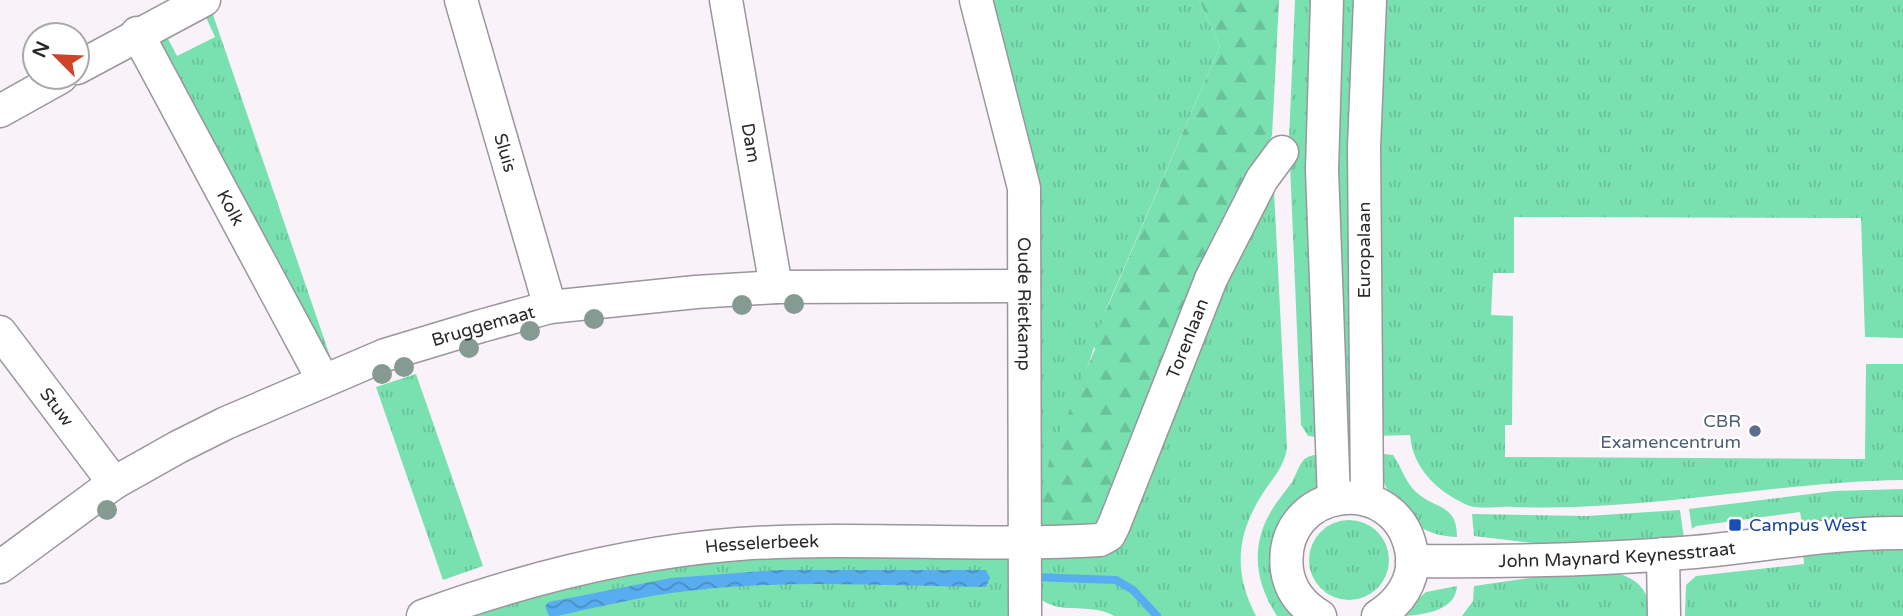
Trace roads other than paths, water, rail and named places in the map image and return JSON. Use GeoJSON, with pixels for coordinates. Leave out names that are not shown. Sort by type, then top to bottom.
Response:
{"type":"FeatureCollection","features":[{"type":"Feature","properties":{"kind":"street"},"geometry":{"type":"LineString","coordinates":[[91,60],[137,33],[204,0]]}},
{"type":"Feature","properties":{"kind":"street","name":"Sluis"},"geometry":{"type":"LineString","coordinates":[[461,0],[550,307]]}},
{"type":"Feature","properties":{"kind":"street","name":"Dam"},"geometry":{"type":"LineString","coordinates":[[726,0],[776,287]]}},
{"type":"Feature","properties":{"kind":"street","name":"Oude Rietkamp"},"geometry":{"type":"LineString","coordinates":[[976,0],[1024,188],[1025,614]]}},
{"type":"Feature","properties":{"kind":"street","name":"Europalaan"},"geometry":{"type":"LineString","coordinates":[[1327,0],[1323,195],[1334,499]]}},
{"type":"Feature","properties":{"kind":"street","name":"Europalaan"},"geometry":{"type":"LineString","coordinates":[[1367,500],[1364,186],[1370,0]]}},
{"type":"Feature","properties":{"kind":"street","name":"Kolk"},"geometry":{"type":"LineString","coordinates":[[137,33],[323,380]]}},
{"type":"Feature","properties":{"kind":"street"},"geometry":{"type":"LineString","coordinates":[[0,111],[36,91]]}},
{"type":"Feature","properties":{"kind":"street","name":"Torenlaan"},"geometry":{"type":"LineString","coordinates":[[1109,535],[1210,279],[1262,179],[1282,152]]}},
{"type":"Feature","properties":{"kind":"street","name":"Bruggemaat"},"geometry":{"type":"LineString","coordinates":[[0,567],[114,483],[226,422],[385,355],[550,307],[776,287],[1024,286]]}},
{"type":"Feature","properties":{"kind":"street","name":"Stuw"},"geometry":{"type":"LineString","coordinates":[[0,332],[114,483]]}},
{"type":"Feature","properties":{"kind":"street"},"geometry":{"type":"LineString","coordinates":[[1320,616],[1296,595],[1288,578],[1286,559],[1289,540],[1298,523],[1311,510],[1345,497],[1367,500],[1392,514],[1403,527],[1410,543],[1410,578],[1402,595],[1378,616]]}},
{"type":"Feature","properties":{"kind":"street","name":"John Maynard Keynesstraat"},"geometry":{"type":"LineString","coordinates":[[1412,561],[1547,561],[1663,554],[1840,534],[1903,533]]}},
{"type":"Feature","properties":{"kind":"street","name":"Hesselerbeek"},"geometry":{"type":"LineString","coordinates":[[424,616],[471,598],[554,575],[701,549],[752,544],[1024,545],[1100,540],[1109,535]]}},
{"type":"Feature","properties":{"kind":"street"},"geometry":{"type":"LineString","coordinates":[[1663,554],[1664,616]]}},
{"type":"Feature","properties":{"kind":"water"},"geometry":{"type":"Polygon","coordinates":[[[778,570],[986,570],[990,578],[986,587],[837,584],[725,587],[655,596],[558,616],[549,616],[545,606],[549,602],[671,578],[778,570]]]}},
{"type":"Feature","properties":{"kind":"waterway"},"geometry":{"type":"LineString","coordinates":[[1032,577],[1116,580],[1133,590],[1157,616]]}},
{"type":"Feature","properties":{"kind":"place","name":"CBR Examencentrum"},"geometry":{"type":"Point","coordinates":[1755,431]}},
{"type":"Feature","properties":{"kind":"place","name":"Campus West"},"geometry":{"type":"Point","coordinates":[1735,525]}}]}
